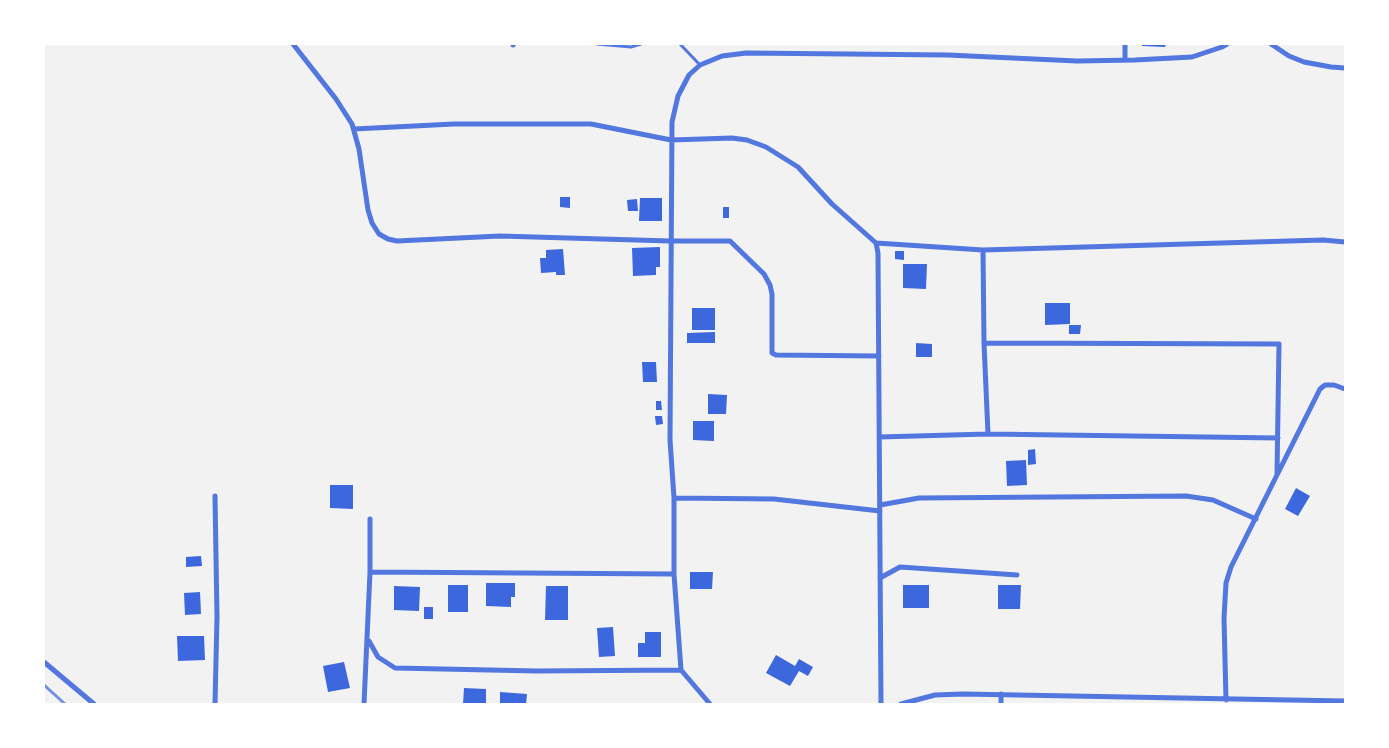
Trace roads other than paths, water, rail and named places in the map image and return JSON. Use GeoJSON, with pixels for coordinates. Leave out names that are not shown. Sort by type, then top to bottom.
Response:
{"type":"FeatureCollection","features":[{"type":"Feature","properties":{"kind":"street"},"geometry":{"type":"LineString","coordinates":[[293,44],[336,99],[354,129],[372,224],[379,234],[388,239],[397,241],[500,236],[730,241],[764,274],[770,285],[772,294],[772,353],[776,355],[879,356]]}},
{"type":"Feature","properties":{"kind":"street"},"geometry":{"type":"LineString","coordinates":[[1125,60],[1126,44]]}},
{"type":"Feature","properties":{"kind":"street"},"geometry":{"type":"LineString","coordinates":[[710,704],[680,670],[674,574],[674,498],[670,440],[671,140],[672,122],[678,96],[689,75],[700,65],[722,56],[746,53],[948,55],[1077,61],[1192,57],[1222,48],[1227,44]]}},
{"type":"Feature","properties":{"kind":"street"},"geometry":{"type":"LineString","coordinates":[[1271,44],[1304,62],[1345,68]]}},
{"type":"Feature","properties":{"kind":"street"},"geometry":{"type":"LineString","coordinates":[[354,129],[454,124],[591,124],[671,140],[732,138],[747,140],[766,147],[798,167],[832,204],[876,244],[878,253],[881,704]]}},
{"type":"Feature","properties":{"kind":"street"},"geometry":{"type":"LineString","coordinates":[[876,244],[983,250],[1323,240],[1345,242]]}},
{"type":"Feature","properties":{"kind":"street"},"geometry":{"type":"LineString","coordinates":[[983,250],[984,343],[988,434]]}},
{"type":"Feature","properties":{"kind":"street"},"geometry":{"type":"LineString","coordinates":[[984,343],[1279,344],[1277,474]]}},
{"type":"Feature","properties":{"kind":"street"},"geometry":{"type":"LineString","coordinates":[[1226,700],[1224,618],[1226,583],[1231,567],[1320,388],[1325,385],[1334,385],[1345,389]]}},
{"type":"Feature","properties":{"kind":"street"},"geometry":{"type":"LineString","coordinates":[[879,437],[988,434],[1278,438]]}},
{"type":"Feature","properties":{"kind":"street"},"geometry":{"type":"LineString","coordinates":[[215,496],[217,617],[215,704]]}},
{"type":"Feature","properties":{"kind":"street"},"geometry":{"type":"LineString","coordinates":[[674,498],[774,499],[880,508],[919,498],[1186,496],[1213,500],[1256,519]]}},
{"type":"Feature","properties":{"kind":"street"},"geometry":{"type":"LineString","coordinates":[[364,704],[368,639],[370,519]]}},
{"type":"Feature","properties":{"kind":"street"},"geometry":{"type":"LineString","coordinates":[[880,578],[900,567],[1017,575]]}},
{"type":"Feature","properties":{"kind":"street"},"geometry":{"type":"LineString","coordinates":[[370,572],[674,574]]}},
{"type":"Feature","properties":{"kind":"street"},"geometry":{"type":"LineString","coordinates":[[368,639],[378,658],[395,668],[537,672],[680,670]]}},
{"type":"Feature","properties":{"kind":"street"},"geometry":{"type":"LineString","coordinates":[[44,662],[94,704]]}},
{"type":"Feature","properties":{"kind":"street"},"geometry":{"type":"LineString","coordinates":[[1001,694],[1001,704]]}},
{"type":"Feature","properties":{"kind":"street"},"geometry":{"type":"LineString","coordinates":[[901,704],[935,695],[1001,694],[1345,701]]}},
{"type":"Feature","properties":{"kind":"lane"},"geometry":{"type":"LineString","coordinates":[[598,44],[631,47],[641,44]]}},
{"type":"Feature","properties":{"kind":"lane"},"geometry":{"type":"LineString","coordinates":[[680,44],[700,65]]}},
{"type":"Feature","properties":{"kind":"railway"},"geometry":{"type":"LineString","coordinates":[[44,685],[65,704]]}}]}
